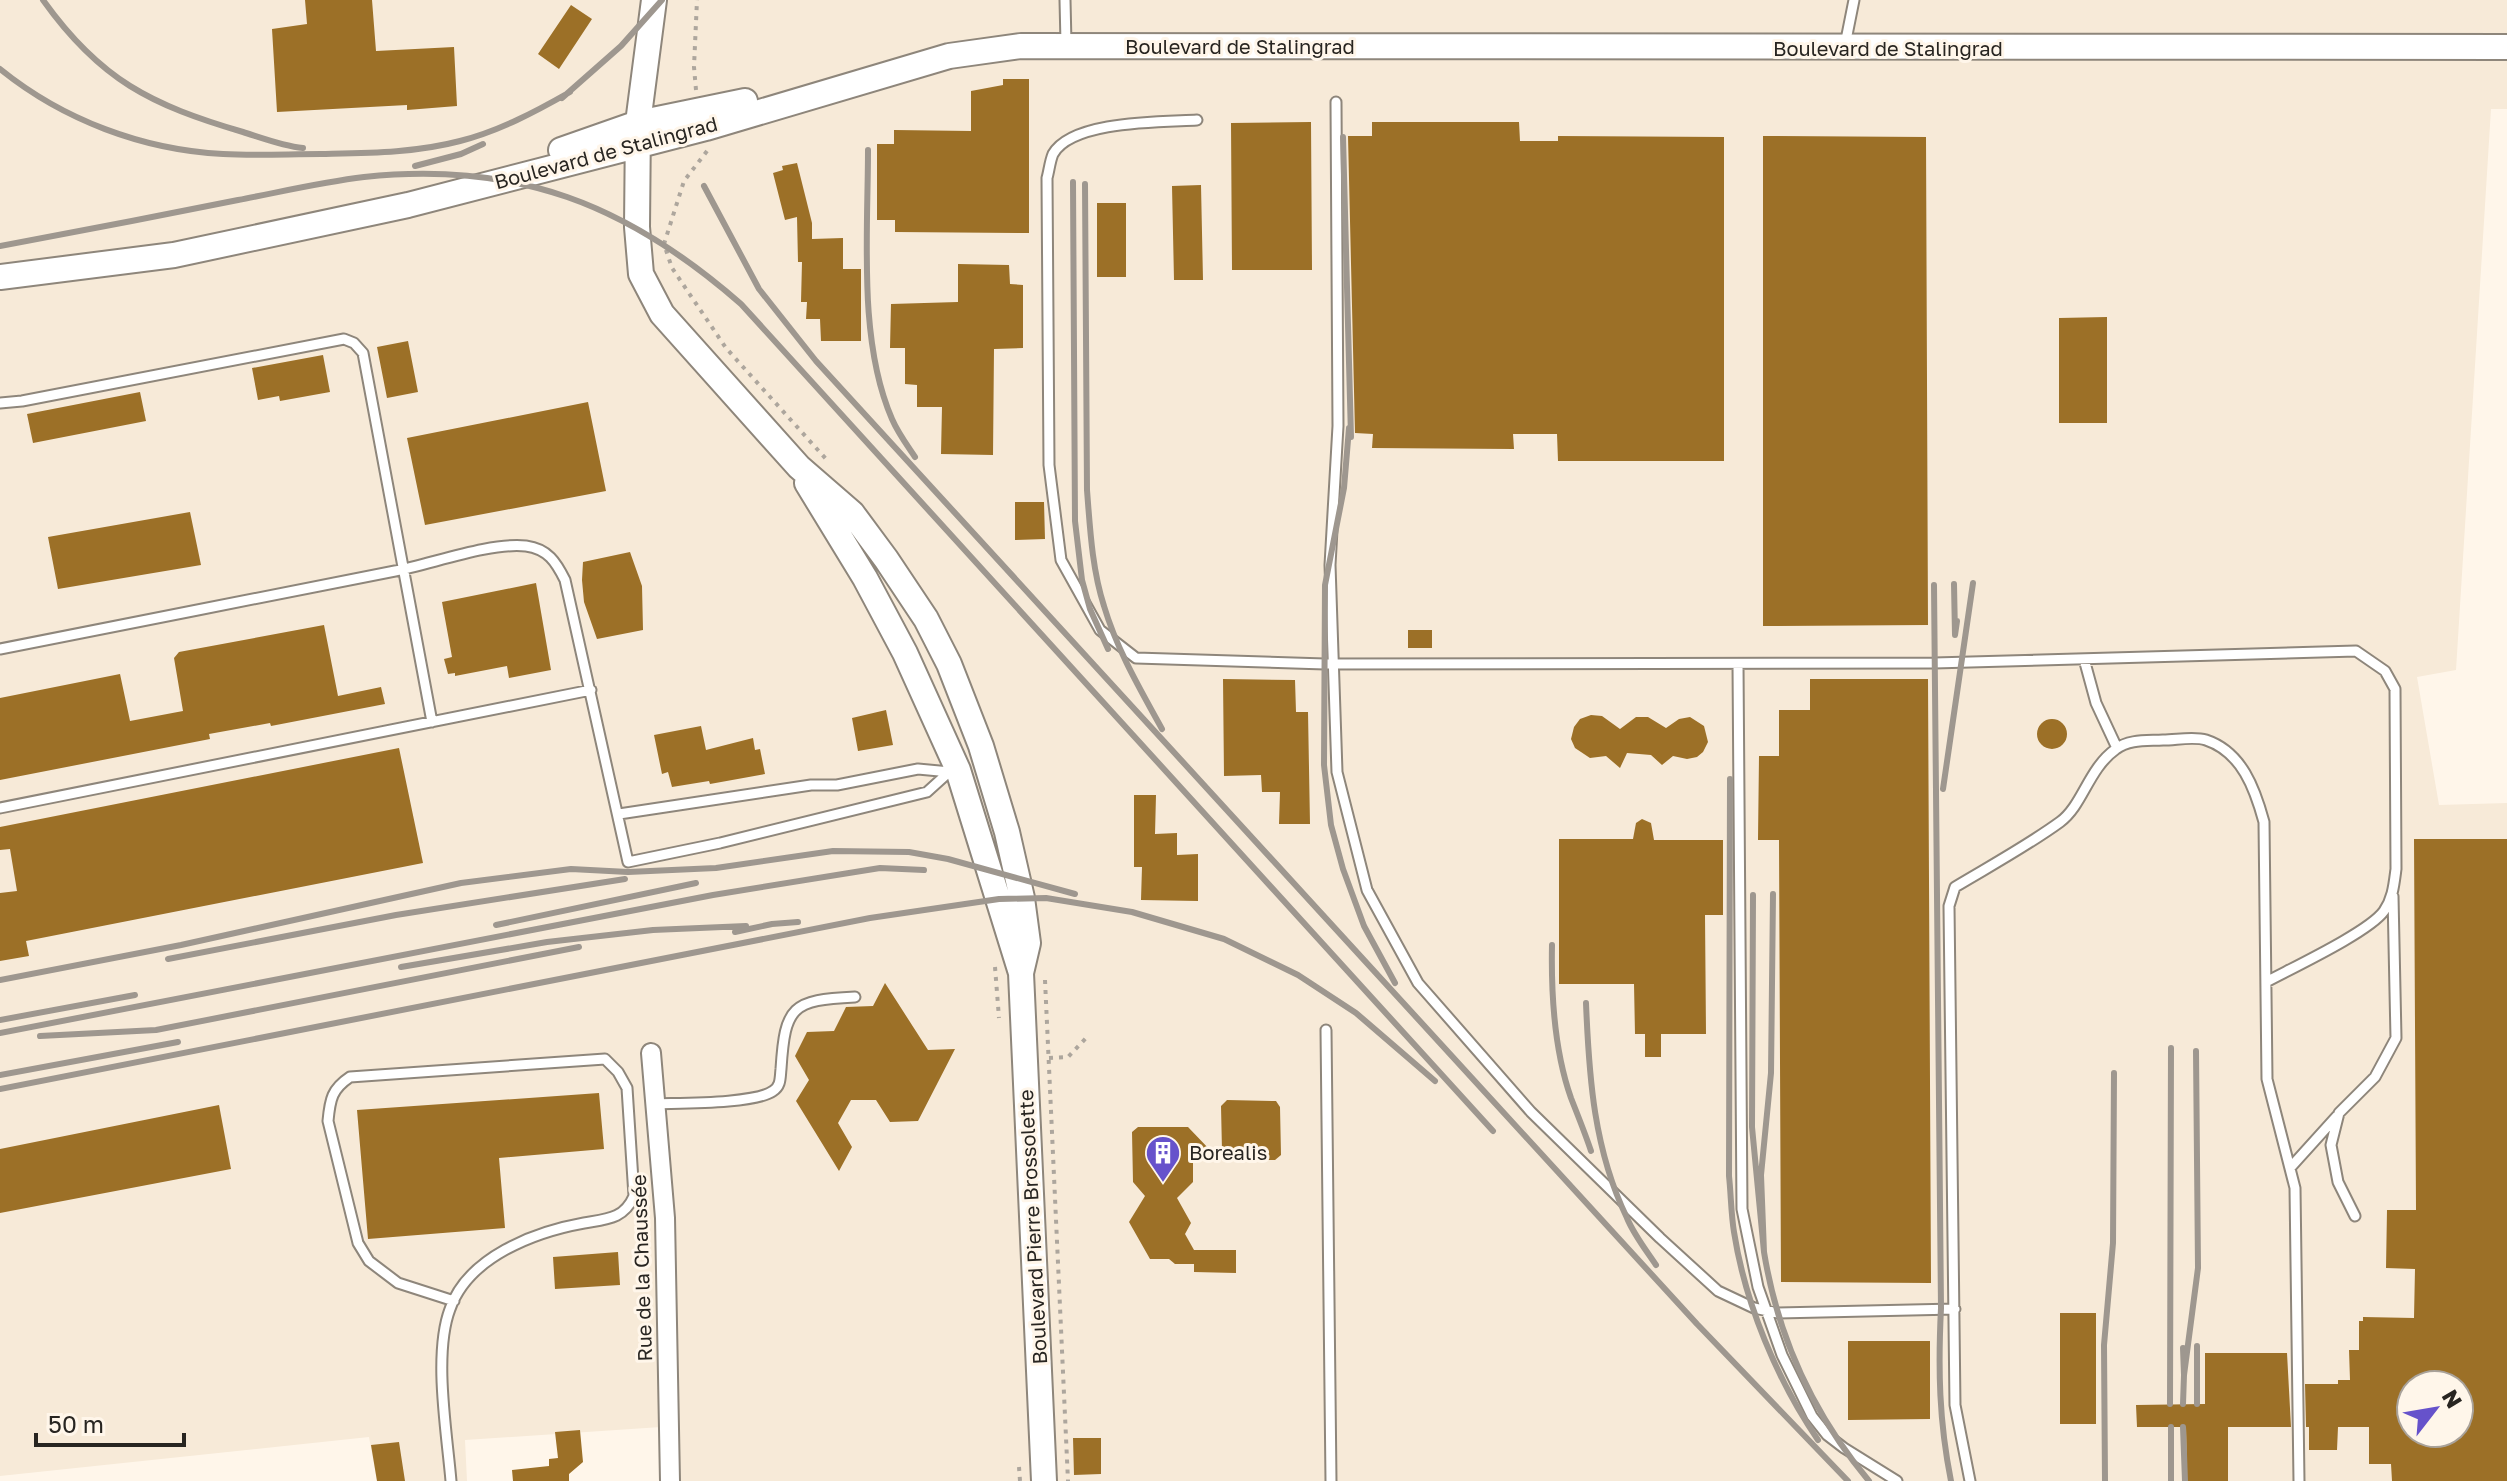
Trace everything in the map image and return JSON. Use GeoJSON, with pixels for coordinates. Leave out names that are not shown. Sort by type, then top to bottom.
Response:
{"type":"FeatureCollection","features":[{"type":"Feature","properties":{"kind":"main road","name":"Boulevard Pierre Brossolette"},"geometry":{"type":"LineString","coordinates":[[654,0],[638,142],[637,227],[641,274],[662,314],[799,467],[852,513],[886,559],[926,619],[949,664],[986,761],[1022,898],[1028,943],[1021,973],[1044,1481]]}},
{"type":"Feature","properties":{"kind":"main road","name":"Boulevard de Stalingrad"},"geometry":{"type":"LineString","coordinates":[[0,277],[174,255],[408,205],[638,142],[706,128],[949,56],[1021,46],[2507,47]]}},
{"type":"Feature","properties":{"kind":"main road"},"geometry":{"type":"LineString","coordinates":[[638,142],[700,110],[866,80]]}},
{"type":"Feature","properties":{"kind":"main road"},"geometry":{"type":"LineString","coordinates":[[638,142],[709,138],[866,80]]}},
{"type":"Feature","properties":{"kind":"main road","name":"Boulevard Pierre Brossolette"},"geometry":{"type":"LineString","coordinates":[[799,467],[905,653],[953,771],[1021,973]]}},
{"type":"Feature","properties":{"kind":"main road"},"geometry":{"type":"LineString","coordinates":[[953,771],[986,761]]}},
{"type":"Feature","properties":{"kind":"street","name":"Rue de la Chaussée"},"geometry":{"type":"LineString","coordinates":[[651,1053],[665,1218],[670,1481]]}},
{"type":"Feature","properties":{"kind":"lane"},"geometry":{"type":"LineString","coordinates":[[1065,0],[1066,46]]}},
{"type":"Feature","properties":{"kind":"lane"},"geometry":{"type":"LineString","coordinates":[[1844,48],[1854,0]]}},
{"type":"Feature","properties":{"kind":"lane"},"geometry":{"type":"LineString","coordinates":[[1336,102],[1338,426],[1330,565],[1337,772],[1367,890],[1418,983],[1531,1112],[1718,1291],[1754,1308],[1778,1313],[1955,1309]]}},
{"type":"Feature","properties":{"kind":"lane"},"geometry":{"type":"LineString","coordinates":[[1197,120],[1121,125],[1083,133],[1054,153],[1047,178],[1049,465],[1061,560],[1100,630],[1136,658],[1335,664],[1934,663],[2356,651],[2385,671],[2395,689],[2396,869],[2393,893],[2396,1038],[2375,1077],[2290,1168]]}},
{"type":"Feature","properties":{"kind":"lane"},"geometry":{"type":"LineString","coordinates":[[0,403],[344,339],[354,343],[363,353],[432,722]]}},
{"type":"Feature","properties":{"kind":"lane"},"geometry":{"type":"LineString","coordinates":[[0,649],[403,570],[497,547],[526,546],[545,552],[565,580],[628,862],[720,843],[927,792],[953,771]]}},
{"type":"Feature","properties":{"kind":"lane"},"geometry":{"type":"LineString","coordinates":[[2084,659],[2096,703],[2117,748]]}},
{"type":"Feature","properties":{"kind":"lane"},"geometry":{"type":"LineString","coordinates":[[1738,664],[1742,1209],[1758,1287],[1782,1355],[1812,1416],[1827,1435],[1897,1481]]}},
{"type":"Feature","properties":{"kind":"lane"},"geometry":{"type":"LineString","coordinates":[[0,808],[591,690]]}},
{"type":"Feature","properties":{"kind":"lane"},"geometry":{"type":"LineString","coordinates":[[1970,1481],[1955,1405],[1949,906],[1955,887],[2063,820],[2091,773],[2117,748],[2136,741],[2204,739],[2229,752],[2244,770],[2257,794],[2264,822],[2267,1079],[2295,1188],[2299,1481]]}},
{"type":"Feature","properties":{"kind":"lane"},"geometry":{"type":"LineString","coordinates":[[619,814],[811,785],[837,785],[918,769],[953,771]]}},
{"type":"Feature","properties":{"kind":"lane"},"geometry":{"type":"LineString","coordinates":[[2266,982],[2366,927],[2383,912],[2393,893]]}},
{"type":"Feature","properties":{"kind":"lane"},"geometry":{"type":"LineString","coordinates":[[655,1104],[752,1099],[772,1092],[780,1084],[783,1033],[792,1012],[803,1004],[819,999],[855,997]]}},
{"type":"Feature","properties":{"kind":"lane"},"geometry":{"type":"LineString","coordinates":[[1326,1030],[1331,1481]]}},
{"type":"Feature","properties":{"kind":"lane"},"geometry":{"type":"LineString","coordinates":[[451,1481],[442,1359],[449,1310],[454,1301],[463,1283],[493,1258],[519,1243],[567,1226],[616,1218],[629,1210],[634,1196],[627,1088],[618,1072],[605,1059],[350,1077],[336,1087],[329,1100],[328,1121],[358,1243],[369,1261],[398,1283],[454,1301]]}},
{"type":"Feature","properties":{"kind":"lane"},"geometry":{"type":"LineString","coordinates":[[2339,1113],[2331,1145],[2338,1182],[2355,1216]]}},
{"type":"Feature","properties":{"kind":"path"},"geometry":{"type":"LineString","coordinates":[[697,0],[694,67],[700,110]]}},
{"type":"Feature","properties":{"kind":"path"},"geometry":{"type":"LineString","coordinates":[[709,138],[712,145],[684,181],[664,244],[672,268],[726,348]]}},
{"type":"Feature","properties":{"kind":"path"},"geometry":{"type":"LineString","coordinates":[[995,967],[1000,1026]]}},
{"type":"Feature","properties":{"kind":"path"},"geometry":{"type":"LineString","coordinates":[[1019,1466],[1020,1481]]}},
{"type":"Feature","properties":{"kind":"shaded area"},"geometry":{"type":"Polygon","coordinates":[[[0,0],[2507,0],[2507,109],[2491,109],[2456,670],[2417,677],[2439,805],[2507,803],[2507,1481],[680,1481],[676,1426],[465,1440],[467,1481],[377,1481],[369,1437],[0,1476],[0,0]]]}},
{"type":"Feature","properties":{"kind":"building"},"geometry":{"type":"Polygon","coordinates":[[[305,0],[372,0],[376,51],[454,47],[457,106],[407,110],[407,105],[277,112],[272,29],[307,24],[305,0]]]}},
{"type":"Feature","properties":{"kind":"building"},"geometry":{"type":"Polygon","coordinates":[[[571,5],[592,19],[559,69],[538,54],[571,5]]]}},
{"type":"Feature","properties":{"kind":"building"},"geometry":{"type":"Polygon","coordinates":[[[1003,79],[1029,79],[1029,233],[895,232],[895,220],[877,220],[877,144],[894,144],[894,130],[971,131],[971,91],[1003,85],[1003,79]]]}},
{"type":"Feature","properties":{"kind":"building"},"geometry":{"type":"Polygon","coordinates":[[[1311,122],[1312,270],[1232,270],[1231,123],[1311,122]]]}},
{"type":"Feature","properties":{"kind":"building"},"geometry":{"type":"Polygon","coordinates":[[[1372,122],[1519,122],[1520,141],[1558,141],[1558,136],[1724,137],[1724,461],[1558,461],[1557,434],[1513,434],[1514,449],[1372,448],[1373,434],[1355,433],[1348,136],[1372,136],[1372,122]]]}},
{"type":"Feature","properties":{"kind":"building"},"geometry":{"type":"Polygon","coordinates":[[[1763,136],[1926,137],[1928,625],[1763,626],[1763,136]]]}},
{"type":"Feature","properties":{"kind":"building"},"geometry":{"type":"Polygon","coordinates":[[[797,163],[812,223],[812,239],[843,238],[843,269],[861,269],[861,341],[821,341],[820,319],[806,319],[807,302],[801,302],[802,262],[798,262],[797,217],[785,220],[773,173],[783,170],[782,166],[797,163]]]}},
{"type":"Feature","properties":{"kind":"building"},"geometry":{"type":"Polygon","coordinates":[[[1201,185],[1203,280],[1174,280],[1172,186],[1201,185]]]}},
{"type":"Feature","properties":{"kind":"building"},"geometry":{"type":"Polygon","coordinates":[[[1097,203],[1126,203],[1126,277],[1097,277],[1097,203]]]}},
{"type":"Feature","properties":{"kind":"building"},"geometry":{"type":"Polygon","coordinates":[[[958,264],[1009,265],[1010,284],[1023,285],[1023,348],[994,349],[993,455],[941,454],[942,407],[917,407],[917,385],[905,384],[905,348],[890,348],[891,304],[958,302],[958,264]]]}},
{"type":"Feature","properties":{"kind":"building"},"geometry":{"type":"Polygon","coordinates":[[[2107,317],[2107,423],[2059,423],[2059,318],[2107,317]]]}},
{"type":"Feature","properties":{"kind":"building"},"geometry":{"type":"Polygon","coordinates":[[[408,341],[418,392],[387,398],[377,347],[408,341]]]}},
{"type":"Feature","properties":{"kind":"building"},"geometry":{"type":"Polygon","coordinates":[[[323,355],[330,392],[280,401],[279,396],[258,400],[252,368],[323,355]]]}},
{"type":"Feature","properties":{"kind":"building"},"geometry":{"type":"Polygon","coordinates":[[[140,392],[146,421],[33,443],[27,414],[140,392]]]}},
{"type":"Feature","properties":{"kind":"building"},"geometry":{"type":"Polygon","coordinates":[[[588,402],[606,491],[425,525],[407,438],[588,402]]]}},
{"type":"Feature","properties":{"kind":"building"},"geometry":{"type":"Polygon","coordinates":[[[1015,502],[1044,502],[1045,539],[1015,540],[1015,502]]]}},
{"type":"Feature","properties":{"kind":"building"},"geometry":{"type":"Polygon","coordinates":[[[190,512],[201,565],[58,589],[48,537],[190,512]]]}},
{"type":"Feature","properties":{"kind":"building"},"geometry":{"type":"Polygon","coordinates":[[[630,552],[642,586],[643,630],[597,639],[584,602],[583,562],[630,552]]]}},
{"type":"Feature","properties":{"kind":"building"},"geometry":{"type":"Polygon","coordinates":[[[536,583],[551,670],[509,678],[507,666],[455,676],[455,673],[448,674],[444,659],[452,657],[442,602],[536,583]]]}},
{"type":"Feature","properties":{"kind":"building"},"geometry":{"type":"Polygon","coordinates":[[[324,625],[338,696],[381,687],[385,704],[271,726],[270,723],[209,734],[210,739],[0,780],[0,698],[120,674],[130,721],[183,711],[174,658],[179,652],[324,625]]]}},
{"type":"Feature","properties":{"kind":"building"},"geometry":{"type":"Polygon","coordinates":[[[1408,630],[1432,630],[1432,648],[1408,648],[1408,630]]]}},
{"type":"Feature","properties":{"kind":"building"},"geometry":{"type":"Polygon","coordinates":[[[1223,679],[1295,680],[1296,712],[1308,712],[1310,824],[1279,824],[1280,792],[1262,792],[1261,775],[1224,776],[1223,679]]]}},
{"type":"Feature","properties":{"kind":"building"},"geometry":{"type":"Polygon","coordinates":[[[1810,679],[1928,679],[1931,1283],[1781,1282],[1779,840],[1758,840],[1759,756],[1779,756],[1779,710],[1810,710],[1810,679]]]}},
{"type":"Feature","properties":{"kind":"building"},"geometry":{"type":"Polygon","coordinates":[[[886,710],[893,745],[858,751],[852,718],[886,710]]]}},
{"type":"Feature","properties":{"kind":"building"},"geometry":{"type":"Polygon","coordinates":[[[1591,715],[1602,716],[1620,729],[1636,717],[1648,717],[1666,728],[1679,719],[1690,717],[1704,726],[1708,742],[1697,757],[1687,759],[1673,756],[1662,765],[1651,755],[1627,753],[1620,768],[1606,756],[1590,758],[1575,748],[1571,739],[1574,727],[1580,719],[1591,715]]]}},
{"type":"Feature","properties":{"kind":"building"},"geometry":{"type":"Polygon","coordinates":[[[2052,719],[2063,723],[2067,734],[2063,745],[2052,749],[2041,745],[2037,734],[2041,723],[2052,719]]]}},
{"type":"Feature","properties":{"kind":"building"},"geometry":{"type":"Polygon","coordinates":[[[701,726],[706,750],[753,738],[755,750],[760,749],[765,774],[672,787],[668,772],[662,774],[654,735],[701,726]]]}},
{"type":"Feature","properties":{"kind":"building"},"geometry":{"type":"Polygon","coordinates":[[[399,748],[423,863],[26,941],[29,956],[0,961],[0,893],[17,891],[10,849],[0,850],[0,827],[399,748]]]}},
{"type":"Feature","properties":{"kind":"building"},"geometry":{"type":"Polygon","coordinates":[[[1134,795],[1156,795],[1155,834],[1177,833],[1177,855],[1198,854],[1198,901],[1141,900],[1142,867],[1134,867],[1134,795]]]}},
{"type":"Feature","properties":{"kind":"building"},"geometry":{"type":"Polygon","coordinates":[[[1642,819],[1651,823],[1654,840],[1723,840],[1723,915],[1705,915],[1706,1034],[1661,1034],[1661,1057],[1645,1057],[1645,1034],[1635,1034],[1634,984],[1559,984],[1559,839],[1633,839],[1636,823],[1642,819]]]}},
{"type":"Feature","properties":{"kind":"building"},"geometry":{"type":"Polygon","coordinates":[[[2414,839],[2507,839],[2507,1481],[2392,1481],[2391,1464],[2369,1464],[2369,1427],[2338,1427],[2337,1450],[2309,1450],[2305,1384],[2338,1384],[2338,1380],[2350,1380],[2349,1350],[2359,1350],[2359,1321],[2363,1321],[2363,1317],[2414,1318],[2415,1269],[2386,1268],[2387,1210],[2416,1210],[2414,839]]]}},
{"type":"Feature","properties":{"kind":"building"},"geometry":{"type":"Polygon","coordinates":[[[885,983],[928,1050],[955,1049],[918,1121],[890,1122],[876,1100],[851,1100],[838,1123],[852,1147],[839,1171],[796,1101],[809,1080],[795,1056],[807,1032],[834,1031],[846,1007],[873,1006],[885,983]]]}},
{"type":"Feature","properties":{"kind":"building"},"geometry":{"type":"Polygon","coordinates":[[[599,1093],[604,1149],[499,1158],[505,1228],[368,1239],[357,1110],[599,1093]]]}},
{"type":"Feature","properties":{"kind":"building"},"geometry":{"type":"Polygon","coordinates":[[[1227,1100],[1276,1101],[1280,1107],[1281,1155],[1275,1160],[1226,1160],[1227,1151],[1222,1151],[1221,1106],[1227,1100]]]}},
{"type":"Feature","properties":{"kind":"building"},"geometry":{"type":"Polygon","coordinates":[[[219,1105],[231,1169],[0,1213],[0,1149],[219,1105]]]}},
{"type":"Feature","properties":{"kind":"building","name":"Borealis"},"geometry":{"type":"Polygon","coordinates":[[[1138,1127],[1188,1127],[1211,1151],[1193,1151],[1193,1182],[1177,1198],[1191,1223],[1185,1234],[1194,1250],[1236,1250],[1236,1273],[1194,1272],[1194,1264],[1150,1259],[1129,1222],[1145,1196],[1133,1182],[1132,1132],[1138,1127]]]}},
{"type":"Feature","properties":{"kind":"building"},"geometry":{"type":"Polygon","coordinates":[[[618,1252],[620,1285],[555,1289],[553,1257],[618,1252]]]}},
{"type":"Feature","properties":{"kind":"building"},"geometry":{"type":"Polygon","coordinates":[[[2060,1313],[2096,1313],[2096,1424],[2060,1424],[2060,1313]]]}},
{"type":"Feature","properties":{"kind":"building"},"geometry":{"type":"Polygon","coordinates":[[[1848,1341],[1930,1341],[1930,1419],[1848,1420],[1848,1341]]]}},
{"type":"Feature","properties":{"kind":"building"},"geometry":{"type":"Polygon","coordinates":[[[2205,1353],[2287,1353],[2291,1427],[2228,1427],[2228,1481],[2187,1481],[2186,1427],[2137,1427],[2136,1405],[2205,1404],[2205,1353]]]}},
{"type":"Feature","properties":{"kind":"building"},"geometry":{"type":"Polygon","coordinates":[[[580,1430],[583,1462],[569,1474],[569,1481],[513,1481],[512,1470],[549,1466],[549,1459],[558,1458],[555,1432],[580,1430]]]}},
{"type":"Feature","properties":{"kind":"building"},"geometry":{"type":"Polygon","coordinates":[[[1073,1438],[1101,1438],[1101,1474],[1074,1475],[1073,1438]]]}},
{"type":"Feature","properties":{"kind":"building"},"geometry":{"type":"Polygon","coordinates":[[[399,1442],[405,1481],[377,1481],[371,1445],[399,1442]]]}},
{"type":"Feature","properties":{"kind":"railway"},"geometry":{"type":"LineString","coordinates":[[43,0],[85,51],[130,86],[210,122],[303,148]]}},
{"type":"Feature","properties":{"kind":"railway"},"geometry":{"type":"LineString","coordinates":[[562,98],[621,46],[662,0]]}},
{"type":"Feature","properties":{"kind":"railway"},"geometry":{"type":"LineString","coordinates":[[0,69],[50,103],[105,129],[163,146],[235,155],[373,153],[443,145],[503,126],[570,92]]}},
{"type":"Feature","properties":{"kind":"railway"},"geometry":{"type":"LineString","coordinates":[[1343,137],[1351,437]]}},
{"type":"Feature","properties":{"kind":"railway"},"geometry":{"type":"LineString","coordinates":[[415,166],[461,154],[483,144]]}},
{"type":"Feature","properties":{"kind":"railway"},"geometry":{"type":"LineString","coordinates":[[868,150],[867,287],[874,356],[892,419],[915,457]]}},
{"type":"Feature","properties":{"kind":"railway"},"geometry":{"type":"LineString","coordinates":[[0,246],[332,182],[419,174],[471,176],[520,184],[567,197],[612,216],[656,240],[741,304],[1493,1131]]}},
{"type":"Feature","properties":{"kind":"railway"},"geometry":{"type":"LineString","coordinates":[[1073,182],[1075,521],[1082,580],[1090,609],[1108,649]]}},
{"type":"Feature","properties":{"kind":"railway"},"geometry":{"type":"LineString","coordinates":[[1085,184],[1087,490],[1094,563],[1115,638],[1162,729]]}},
{"type":"Feature","properties":{"kind":"railway"},"geometry":{"type":"LineString","coordinates":[[704,186],[759,289],[816,361],[1697,1324],[1848,1481]]}},
{"type":"Feature","properties":{"kind":"railway"},"geometry":{"type":"LineString","coordinates":[[1349,428],[1344,488],[1325,585],[1324,765],[1331,825],[1343,869],[1364,926],[1395,983]]}},
{"type":"Feature","properties":{"kind":"railway"},"geometry":{"type":"LineString","coordinates":[[1943,789],[1973,583]]}},
{"type":"Feature","properties":{"kind":"railway"},"geometry":{"type":"LineString","coordinates":[[1954,584],[1955,635],[1957,621]]}},
{"type":"Feature","properties":{"kind":"railway"},"geometry":{"type":"LineString","coordinates":[[1934,585],[1940,1374],[1944,1437],[1951,1481]]}},
{"type":"Feature","properties":{"kind":"railway"},"geometry":{"type":"LineString","coordinates":[[1730,779],[1729,1176],[1733,1225],[1746,1286],[1765,1340],[1789,1392],[1818,1440]]}},
{"type":"Feature","properties":{"kind":"railway"},"geometry":{"type":"LineString","coordinates":[[0,980],[181,945],[461,883],[571,869],[628,872],[716,868],[833,851],[909,852],[948,859],[1075,894]]}},
{"type":"Feature","properties":{"kind":"railway"},"geometry":{"type":"LineString","coordinates":[[0,1033],[713,895],[880,868],[924,870]]}},
{"type":"Feature","properties":{"kind":"railway"},"geometry":{"type":"LineString","coordinates":[[168,959],[396,915],[625,879]]}},
{"type":"Feature","properties":{"kind":"railway"},"geometry":{"type":"LineString","coordinates":[[496,925],[696,883]]}},
{"type":"Feature","properties":{"kind":"railway"},"geometry":{"type":"LineString","coordinates":[[1753,895],[1752,1127],[1764,1252],[1761,1175],[1771,1073],[1773,894]]}},
{"type":"Feature","properties":{"kind":"railway"},"geometry":{"type":"LineString","coordinates":[[0,1089],[870,918],[999,899],[1046,898],[1132,912],[1224,939],[1298,975],[1356,1013],[1435,1081]]}},
{"type":"Feature","properties":{"kind":"railway"},"geometry":{"type":"LineString","coordinates":[[735,932],[798,922]]}},
{"type":"Feature","properties":{"kind":"railway"},"geometry":{"type":"LineString","coordinates":[[401,967],[547,942],[653,930],[746,926]]}},
{"type":"Feature","properties":{"kind":"railway"},"geometry":{"type":"LineString","coordinates":[[1552,945],[1557,1042],[1565,1080],[1591,1151]]}},
{"type":"Feature","properties":{"kind":"railway"},"geometry":{"type":"LineString","coordinates":[[40,1036],[156,1030],[579,947]]}},
{"type":"Feature","properties":{"kind":"railway"},"geometry":{"type":"LineString","coordinates":[[0,1020],[135,995]]}},
{"type":"Feature","properties":{"kind":"railway"},"geometry":{"type":"LineString","coordinates":[[1586,1003],[1589,1059],[1600,1140],[1616,1192],[1630,1224],[1656,1265]]}},
{"type":"Feature","properties":{"kind":"railway"},"geometry":{"type":"LineString","coordinates":[[0,1075],[178,1042]]}},
{"type":"Feature","properties":{"kind":"railway"},"geometry":{"type":"LineString","coordinates":[[2170,1404],[2171,1048]]}},
{"type":"Feature","properties":{"kind":"railway"},"geometry":{"type":"LineString","coordinates":[[2183,1348],[2184,1375],[2198,1268],[2196,1051]]}},
{"type":"Feature","properties":{"kind":"railway"},"geometry":{"type":"LineString","coordinates":[[2105,1481],[2104,1345],[2113,1243],[2114,1073]]}},
{"type":"Feature","properties":{"kind":"railway"},"geometry":{"type":"LineString","coordinates":[[1764,1252],[1778,1315],[1801,1374],[1831,1429],[1869,1481]]}},
{"type":"Feature","properties":{"kind":"railway"},"geometry":{"type":"LineString","coordinates":[[2197,1346],[2197,1404]]}},
{"type":"Feature","properties":{"kind":"railway"},"geometry":{"type":"LineString","coordinates":[[2183,1404],[2184,1375]]}},
{"type":"Feature","properties":{"kind":"railway"},"geometry":{"type":"LineString","coordinates":[[2171,1427],[2171,1481]]}},
{"type":"Feature","properties":{"kind":"railway"},"geometry":{"type":"LineString","coordinates":[[2183,1427],[2185,1481]]}},
{"type":"Feature","properties":{"kind":"place","name":"Borealis"},"geometry":{"type":"Point","coordinates":[1163,1184]}}]}
